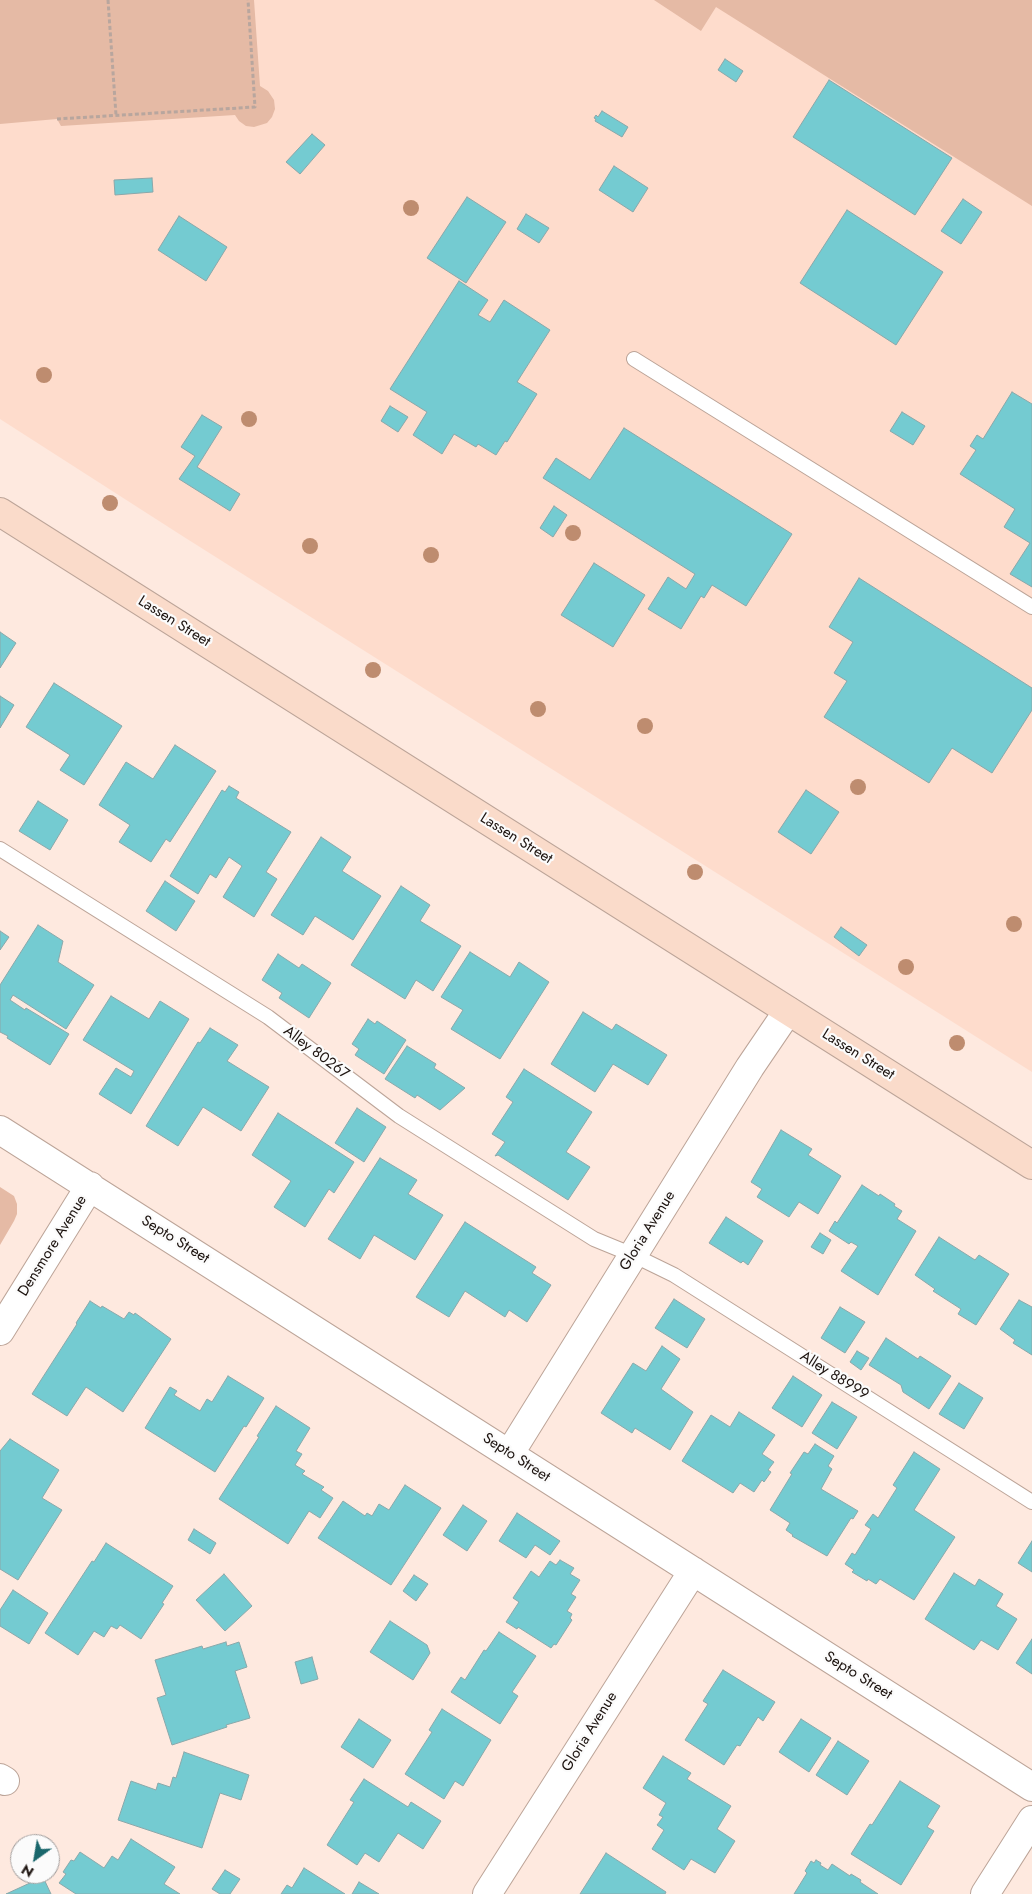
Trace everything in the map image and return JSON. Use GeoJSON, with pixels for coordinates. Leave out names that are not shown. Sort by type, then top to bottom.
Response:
{"type":"FeatureCollection","features":[{"type":"Feature","properties":{"kind":"main road","name":"Lassen Street"},"geometry":{"type":"LineString","coordinates":[[0,512],[1032,1165]]}},
{"type":"Feature","properties":{"kind":"street","name":"Gloria Avenue"},"geometry":{"type":"LineString","coordinates":[[510,1453],[750,1067],[788,1011]]}},
{"type":"Feature","properties":{"kind":"street","name":"Septo Street"},"geometry":{"type":"LineString","coordinates":[[0,1130],[1032,1787]]}},
{"type":"Feature","properties":{"kind":"street","name":"Densmore Avenue"},"geometry":{"type":"LineString","coordinates":[[0,1331],[90,1186]]}},
{"type":"Feature","properties":{"kind":"street","name":"Gloria Avenue"},"geometry":{"type":"LineString","coordinates":[[487,1894],[693,1571]]}},
{"type":"Feature","properties":{"kind":"street"},"geometry":{"type":"LineString","coordinates":[[985,1894],[1032,1820]]}},
{"type":"Feature","properties":{"kind":"lane"},"geometry":{"type":"LineString","coordinates":[[634,359],[1032,608]]}},
{"type":"Feature","properties":{"kind":"lane","name":"Alley 80267"},"geometry":{"type":"LineString","coordinates":[[0,849],[268,1017],[398,1116],[594,1238],[633,1254]]}},
{"type":"Feature","properties":{"kind":"lane","name":"Alley 88999"},"geometry":{"type":"LineString","coordinates":[[633,1254],[674,1275],[1032,1502]]}},
{"type":"Feature","properties":{"kind":"path"},"geometry":{"type":"LineString","coordinates":[[108,0],[116,115]]}},
{"type":"Feature","properties":{"kind":"path"},"geometry":{"type":"LineString","coordinates":[[57,119],[255,107],[248,0]]}},
{"type":"Feature","properties":{"kind":"shaded area"},"geometry":{"type":"Polygon","coordinates":[[[0,0],[1032,0],[1032,1072],[0,419],[0,0]]]}},
{"type":"Feature","properties":{"kind":"shaded area"},"geometry":{"type":"Polygon","coordinates":[[[0,0],[254,0],[260,86],[268,91],[274,100],[275,109],[272,117],[267,123],[254,127],[246,126],[235,115],[61,126],[57,119],[0,124],[0,0]]]}},
{"type":"Feature","properties":{"kind":"shaded area"},"geometry":{"type":"Polygon","coordinates":[[[654,0],[1032,0],[1032,206],[716,7],[701,31],[654,0]]]}},
{"type":"Feature","properties":{"kind":"shaded area"},"geometry":{"type":"Polygon","coordinates":[[[0,1187],[14,1196],[17,1204],[17,1214],[0,1245],[0,1187]]]}},
{"type":"Feature","properties":{"kind":"building"},"geometry":{"type":"Polygon","coordinates":[[[725,59],[743,71],[736,82],[718,70],[725,59]]]}},
{"type":"Feature","properties":{"kind":"building"},"geometry":{"type":"Polygon","coordinates":[[[829,80],[952,158],[915,215],[793,137],[829,80]]]}},
{"type":"Feature","properties":{"kind":"building"},"geometry":{"type":"Polygon","coordinates":[[[602,111],[628,127],[622,137],[595,121],[596,115],[598,117],[602,111]]]}},
{"type":"Feature","properties":{"kind":"building"},"geometry":{"type":"Polygon","coordinates":[[[312,134],[325,145],[300,174],[286,162],[312,134]]]}},
{"type":"Feature","properties":{"kind":"building"},"geometry":{"type":"Polygon","coordinates":[[[614,166],[648,188],[633,212],[599,190],[614,166]]]}},
{"type":"Feature","properties":{"kind":"building"},"geometry":{"type":"Polygon","coordinates":[[[152,178],[153,192],[115,195],[114,180],[152,178]]]}},
{"type":"Feature","properties":{"kind":"building"},"geometry":{"type":"Polygon","coordinates":[[[467,197],[506,222],[466,283],[427,258],[467,197]]]}},
{"type":"Feature","properties":{"kind":"building"},"geometry":{"type":"Polygon","coordinates":[[[963,199],[982,212],[961,244],[941,231],[963,199]]]}},
{"type":"Feature","properties":{"kind":"building"},"geometry":{"type":"Polygon","coordinates":[[[847,210],[943,272],[896,345],[800,283],[847,210]]]}},
{"type":"Feature","properties":{"kind":"building"},"geometry":{"type":"Polygon","coordinates":[[[526,214],[549,228],[539,243],[517,229],[526,214]]]}},
{"type":"Feature","properties":{"kind":"building"},"geometry":{"type":"Polygon","coordinates":[[[179,216],[227,247],[206,281],[158,250],[179,216]]]}},
{"type":"Feature","properties":{"kind":"building"},"geometry":{"type":"Polygon","coordinates":[[[459,281],[488,300],[478,315],[490,322],[504,300],[550,330],[517,382],[537,394],[507,442],[505,441],[496,455],[478,444],[476,447],[454,434],[442,454],[413,435],[427,412],[390,389],[459,281]]]}},
{"type":"Feature","properties":{"kind":"building"},"geometry":{"type":"Polygon","coordinates":[[[1012,392],[1032,404],[1032,587],[1010,574],[1030,543],[1004,527],[1015,509],[960,474],[976,450],[970,446],[977,435],[983,439],[1012,392]]]}},
{"type":"Feature","properties":{"kind":"building"},"geometry":{"type":"Polygon","coordinates":[[[390,406],[408,417],[398,432],[381,421],[390,406]]]}},
{"type":"Feature","properties":{"kind":"building"},"geometry":{"type":"Polygon","coordinates":[[[902,412],[925,426],[913,445],[890,431],[902,412]]]}},
{"type":"Feature","properties":{"kind":"building"},"geometry":{"type":"Polygon","coordinates":[[[202,415],[222,427],[197,467],[240,494],[230,511],[179,479],[195,456],[181,447],[202,415]]]}},
{"type":"Feature","properties":{"kind":"building"},"geometry":{"type":"Polygon","coordinates":[[[624,428],[792,534],[746,606],[712,585],[704,598],[701,596],[681,629],[648,609],[668,577],[686,589],[695,574],[543,478],[556,458],[590,480],[624,428]]]}},
{"type":"Feature","properties":{"kind":"building"},"geometry":{"type":"Polygon","coordinates":[[[554,506],[567,515],[553,537],[540,528],[554,506]]]}},
{"type":"Feature","properties":{"kind":"building"},"geometry":{"type":"Polygon","coordinates":[[[594,563],[645,595],[613,647],[561,615],[594,563]]]}},
{"type":"Feature","properties":{"kind":"building"},"geometry":{"type":"Polygon","coordinates":[[[859,578],[1032,688],[1032,710],[992,773],[952,748],[929,783],[824,717],[847,681],[834,673],[853,642],[829,627],[859,578]]]}},
{"type":"Feature","properties":{"kind":"building"},"geometry":{"type":"Polygon","coordinates":[[[0,632],[16,643],[0,668],[0,632]]]}},
{"type":"Feature","properties":{"kind":"building"},"geometry":{"type":"Polygon","coordinates":[[[54,683],[122,726],[84,785],[60,770],[70,755],[26,727],[54,683]]]}},
{"type":"Feature","properties":{"kind":"building"},"geometry":{"type":"Polygon","coordinates":[[[0,696],[14,705],[0,728],[0,696]]]}},
{"type":"Feature","properties":{"kind":"building"},"geometry":{"type":"Polygon","coordinates":[[[175,745],[216,771],[170,842],[166,839],[151,862],[119,842],[130,825],[99,805],[126,762],[153,779],[175,745]]]}},
{"type":"Feature","properties":{"kind":"building"},"geometry":{"type":"Polygon","coordinates":[[[229,786],[239,792],[236,798],[291,832],[266,872],[277,879],[254,917],[223,897],[242,866],[229,857],[216,878],[210,874],[198,894],[170,876],[222,790],[225,792],[229,786]]]}},
{"type":"Feature","properties":{"kind":"building"},"geometry":{"type":"Polygon","coordinates":[[[806,790],[839,812],[811,854],[778,832],[806,790]]]}},
{"type":"Feature","properties":{"kind":"building"},"geometry":{"type":"Polygon","coordinates":[[[38,801],[68,820],[50,850],[19,831],[38,801]]]}},
{"type":"Feature","properties":{"kind":"building"},"geometry":{"type":"Polygon","coordinates":[[[321,837],[351,857],[342,871],[381,896],[353,940],[315,916],[303,935],[271,915],[321,837]]]}},
{"type":"Feature","properties":{"kind":"building"},"geometry":{"type":"Polygon","coordinates":[[[165,881],[195,901],[176,931],[146,911],[165,881]]]}},
{"type":"Feature","properties":{"kind":"building"},"geometry":{"type":"Polygon","coordinates":[[[401,886],[430,905],[420,921],[461,946],[433,991],[416,980],[405,999],[351,965],[401,886]]]}},
{"type":"Feature","properties":{"kind":"building"},"geometry":{"type":"Polygon","coordinates":[[[38,925],[63,941],[58,962],[94,985],[66,1029],[13,995],[10,1000],[69,1034],[50,1065],[0,1032],[0,985],[38,925]]]}},
{"type":"Feature","properties":{"kind":"building"},"geometry":{"type":"Polygon","coordinates":[[[841,927],[867,945],[859,956],[834,937],[841,927]]]}},
{"type":"Feature","properties":{"kind":"building"},"geometry":{"type":"Polygon","coordinates":[[[0,931],[9,937],[0,950],[0,931]]]}},
{"type":"Feature","properties":{"kind":"building"},"geometry":{"type":"Polygon","coordinates":[[[470,952],[510,977],[519,962],[549,982],[500,1059],[451,1029],[463,1010],[441,997],[470,952]]]}},
{"type":"Feature","properties":{"kind":"building"},"geometry":{"type":"Polygon","coordinates":[[[278,954],[299,968],[302,964],[331,983],[309,1018],[279,998],[282,993],[262,980],[278,954]]]}},
{"type":"Feature","properties":{"kind":"building"},"geometry":{"type":"Polygon","coordinates":[[[111,996],[149,1019],[160,1001],[189,1019],[131,1114],[99,1094],[116,1068],[131,1077],[134,1071],[83,1040],[111,996]]]}},
{"type":"Feature","properties":{"kind":"building"},"geometry":{"type":"Polygon","coordinates":[[[583,1012],[612,1030],[616,1024],[667,1055],[648,1085],[613,1064],[595,1092],[551,1064],[583,1012]]]}},
{"type":"Feature","properties":{"kind":"building"},"geometry":{"type":"Polygon","coordinates":[[[368,1019],[375,1024],[377,1021],[406,1040],[384,1074],[355,1055],[359,1049],[352,1044],[368,1019]]]}},
{"type":"Feature","properties":{"kind":"building"},"geometry":{"type":"Polygon","coordinates":[[[210,1028],[238,1045],[227,1061],[269,1087],[241,1131],[203,1107],[178,1146],[146,1126],[198,1042],[200,1043],[210,1028]]]}},
{"type":"Feature","properties":{"kind":"building"},"geometry":{"type":"Polygon","coordinates":[[[407,1046],[436,1064],[434,1068],[465,1088],[440,1110],[417,1095],[415,1098],[385,1079],[407,1046]]]}},
{"type":"Feature","properties":{"kind":"building"},"geometry":{"type":"Polygon","coordinates":[[[524,1069],[592,1112],[566,1152],[590,1167],[568,1200],[498,1155],[495,1156],[505,1142],[492,1134],[513,1102],[506,1097],[524,1069]]]}},
{"type":"Feature","properties":{"kind":"building"},"geometry":{"type":"Polygon","coordinates":[[[357,1108],[386,1127],[364,1162],[335,1143],[357,1108]]]}},
{"type":"Feature","properties":{"kind":"building"},"geometry":{"type":"Polygon","coordinates":[[[278,1113],[354,1162],[334,1193],[329,1189],[305,1227],[274,1207],[291,1181],[252,1155],[278,1113]]]}},
{"type":"Feature","properties":{"kind":"building"},"geometry":{"type":"Polygon","coordinates":[[[781,1130],[812,1149],[808,1155],[841,1176],[818,1214],[799,1202],[789,1217],[757,1197],[762,1189],[751,1182],[781,1130]]]}},
{"type":"Feature","properties":{"kind":"building"},"geometry":{"type":"Polygon","coordinates":[[[380,1158],[417,1180],[408,1194],[443,1215],[415,1260],[374,1235],[360,1259],[328,1239],[380,1158]]]}},
{"type":"Feature","properties":{"kind":"building"},"geometry":{"type":"Polygon","coordinates":[[[862,1185],[895,1204],[894,1206],[902,1211],[897,1219],[916,1231],[878,1295],[841,1271],[858,1246],[851,1242],[849,1244],[829,1231],[835,1221],[837,1223],[862,1185]]]}},
{"type":"Feature","properties":{"kind":"building"},"geometry":{"type":"Polygon","coordinates":[[[726,1217],[763,1241],[748,1265],[743,1261],[741,1263],[709,1243],[726,1217]]]}},
{"type":"Feature","properties":{"kind":"building"},"geometry":{"type":"Polygon","coordinates":[[[465,1222],[536,1267],[532,1273],[551,1285],[527,1322],[509,1310],[505,1317],[465,1291],[449,1317],[416,1297],[465,1222]]]}},
{"type":"Feature","properties":{"kind":"building"},"geometry":{"type":"Polygon","coordinates":[[[820,1233],[831,1240],[823,1254],[811,1247],[820,1233]]]}},
{"type":"Feature","properties":{"kind":"building"},"geometry":{"type":"Polygon","coordinates":[[[939,1237],[975,1260],[979,1255],[1009,1274],[976,1325],[958,1314],[961,1309],[933,1291],[935,1289],[915,1275],[939,1237]]]}},
{"type":"Feature","properties":{"kind":"building"},"geometry":{"type":"Polygon","coordinates":[[[674,1299],[705,1319],[687,1348],[655,1328],[674,1299]]]}},
{"type":"Feature","properties":{"kind":"building"},"geometry":{"type":"Polygon","coordinates":[[[1019,1300],[1032,1307],[1032,1355],[1013,1343],[1015,1340],[1000,1329],[1019,1300]]]}},
{"type":"Feature","properties":{"kind":"building"},"geometry":{"type":"Polygon","coordinates":[[[90,1301],[124,1319],[129,1312],[134,1315],[135,1313],[171,1339],[123,1412],[86,1387],[67,1416],[32,1394],[90,1301]]]}},
{"type":"Feature","properties":{"kind":"building"},"geometry":{"type":"Polygon","coordinates":[[[840,1307],[865,1322],[845,1353],[821,1338],[840,1307]]]}},
{"type":"Feature","properties":{"kind":"building"},"geometry":{"type":"Polygon","coordinates":[[[886,1338],[918,1359],[920,1356],[951,1376],[929,1409],[903,1392],[901,1385],[869,1365],[886,1338]]]}},
{"type":"Feature","properties":{"kind":"building"},"geometry":{"type":"Polygon","coordinates":[[[662,1346],[680,1359],[661,1389],[693,1412],[670,1450],[635,1428],[632,1433],[601,1413],[633,1363],[646,1371],[662,1346]]]}},
{"type":"Feature","properties":{"kind":"building"},"geometry":{"type":"Polygon","coordinates":[[[857,1351],[869,1358],[861,1370],[850,1362],[857,1351]]]}},
{"type":"Feature","properties":{"kind":"building"},"geometry":{"type":"Polygon","coordinates":[[[228,1376],[264,1398],[215,1472],[145,1428],[170,1387],[177,1391],[174,1395],[200,1411],[207,1399],[212,1402],[228,1376]]]}},
{"type":"Feature","properties":{"kind":"building"},"geometry":{"type":"Polygon","coordinates":[[[793,1376],[822,1395],[802,1427],[772,1408],[793,1376]]]}},
{"type":"Feature","properties":{"kind":"building"},"geometry":{"type":"Polygon","coordinates":[[[959,1383],[983,1398],[964,1429],[939,1414],[959,1383]]]}},
{"type":"Feature","properties":{"kind":"building"},"geometry":{"type":"Polygon","coordinates":[[[832,1402],[857,1417],[837,1449],[812,1433],[832,1402]]]}},
{"type":"Feature","properties":{"kind":"building"},"geometry":{"type":"Polygon","coordinates":[[[276,1406],[310,1428],[296,1451],[302,1454],[295,1465],[305,1471],[302,1474],[324,1487],[321,1490],[333,1498],[320,1518],[309,1511],[288,1544],[219,1499],[259,1437],[257,1436],[276,1406]]]}},
{"type":"Feature","properties":{"kind":"building"},"geometry":{"type":"Polygon","coordinates":[[[739,1412],[775,1435],[762,1454],[774,1462],[768,1470],[771,1472],[764,1482],[762,1480],[754,1492],[740,1483],[733,1493],[682,1461],[711,1415],[730,1427],[739,1412]]]}},
{"type":"Feature","properties":{"kind":"building"},"geometry":{"type":"Polygon","coordinates":[[[10,1439],[59,1470],[42,1498],[62,1510],[18,1580],[0,1569],[0,1451],[10,1439]]]}},
{"type":"Feature","properties":{"kind":"building"},"geometry":{"type":"Polygon","coordinates":[[[815,1444],[834,1456],[828,1466],[832,1469],[821,1489],[858,1511],[853,1519],[851,1518],[827,1556],[792,1536],[786,1530],[790,1523],[770,1510],[804,1452],[808,1454],[815,1444]]]}},
{"type":"Feature","properties":{"kind":"building"},"geometry":{"type":"Polygon","coordinates":[[[914,1452],[940,1469],[914,1510],[955,1537],[914,1600],[880,1579],[876,1584],[868,1579],[867,1581],[852,1572],[854,1570],[845,1564],[852,1553],[855,1555],[871,1529],[865,1525],[873,1514],[878,1518],[897,1488],[893,1485],[914,1452]]]}},
{"type":"Feature","properties":{"kind":"building"},"geometry":{"type":"Polygon","coordinates":[[[405,1485],[441,1508],[391,1585],[318,1538],[343,1501],[365,1516],[367,1513],[372,1516],[379,1504],[389,1510],[405,1485]]]}},
{"type":"Feature","properties":{"kind":"building"},"geometry":{"type":"Polygon","coordinates":[[[463,1505],[487,1521],[467,1551],[443,1535],[463,1505]]]}},
{"type":"Feature","properties":{"kind":"building"},"geometry":{"type":"Polygon","coordinates":[[[517,1513],[560,1541],[550,1555],[535,1545],[526,1558],[499,1541],[517,1513]]]}},
{"type":"Feature","properties":{"kind":"building"},"geometry":{"type":"Polygon","coordinates":[[[194,1529],[216,1543],[210,1554],[188,1540],[194,1529]]]}},
{"type":"Feature","properties":{"kind":"building"},"geometry":{"type":"Polygon","coordinates":[[[1032,1541],[1032,1572],[1018,1563],[1032,1541]]]}},
{"type":"Feature","properties":{"kind":"building"},"geometry":{"type":"Polygon","coordinates":[[[106,1543],[173,1586],[162,1603],[164,1604],[141,1639],[120,1625],[117,1629],[111,1626],[104,1637],[94,1631],[78,1655],[45,1633],[106,1543]]]}},
{"type":"Feature","properties":{"kind":"building"},"geometry":{"type":"Polygon","coordinates":[[[560,1560],[574,1568],[570,1574],[580,1580],[571,1594],[576,1597],[567,1611],[572,1614],[570,1618],[572,1620],[556,1645],[554,1644],[551,1648],[518,1627],[517,1629],[506,1622],[519,1602],[513,1598],[531,1571],[539,1577],[550,1561],[556,1565],[560,1560]]]}},
{"type":"Feature","properties":{"kind":"building"},"geometry":{"type":"Polygon","coordinates":[[[954,1573],[975,1586],[979,1579],[1003,1594],[996,1606],[1017,1619],[998,1650],[981,1640],[974,1650],[925,1619],[954,1573]]]}},
{"type":"Feature","properties":{"kind":"building"},"geometry":{"type":"Polygon","coordinates":[[[224,1574],[252,1606],[225,1631],[196,1600],[224,1574]]]}},
{"type":"Feature","properties":{"kind":"building"},"geometry":{"type":"Polygon","coordinates":[[[414,1575],[428,1584],[416,1601],[403,1591],[414,1575]]]}},
{"type":"Feature","properties":{"kind":"building"},"geometry":{"type":"Polygon","coordinates":[[[13,1590],[48,1613],[29,1644],[0,1626],[0,1610],[13,1590]]]}},
{"type":"Feature","properties":{"kind":"building"},"geometry":{"type":"Polygon","coordinates":[[[390,1621],[427,1645],[430,1653],[413,1680],[370,1652],[390,1621]]]}},
{"type":"Feature","properties":{"kind":"building"},"geometry":{"type":"Polygon","coordinates":[[[499,1632],[536,1656],[512,1692],[518,1696],[500,1724],[451,1692],[461,1677],[465,1680],[484,1650],[486,1651],[499,1632]]]}},
{"type":"Feature","properties":{"kind":"building"},"geometry":{"type":"Polygon","coordinates":[[[1032,1639],[1032,1674],[1016,1663],[1032,1639]]]}},
{"type":"Feature","properties":{"kind":"building"},"geometry":{"type":"Polygon","coordinates":[[[226,1642],[227,1646],[239,1642],[247,1667],[235,1671],[250,1718],[172,1745],[157,1698],[166,1695],[155,1660],[202,1646],[203,1649],[226,1642]]]}},
{"type":"Feature","properties":{"kind":"building"},"geometry":{"type":"Polygon","coordinates":[[[312,1657],[318,1679],[301,1684],[295,1662],[312,1657]]]}},
{"type":"Feature","properties":{"kind":"building"},"geometry":{"type":"Polygon","coordinates":[[[723,1670],[775,1702],[763,1721],[758,1717],[740,1746],[737,1745],[724,1765],[685,1740],[708,1704],[703,1701],[723,1670]]]}},
{"type":"Feature","properties":{"kind":"building"},"geometry":{"type":"Polygon","coordinates":[[[442,1709],[491,1740],[463,1786],[455,1781],[444,1799],[405,1774],[432,1732],[429,1730],[442,1709]]]}},
{"type":"Feature","properties":{"kind":"building"},"geometry":{"type":"Polygon","coordinates":[[[359,1719],[391,1740],[373,1768],[341,1747],[359,1719]]]}},
{"type":"Feature","properties":{"kind":"building"},"geometry":{"type":"Polygon","coordinates":[[[801,1719],[831,1738],[809,1772],[779,1752],[801,1719]]]}},
{"type":"Feature","properties":{"kind":"building"},"geometry":{"type":"Polygon","coordinates":[[[838,1741],[869,1761],[847,1795],[816,1775],[838,1741]]]}},
{"type":"Feature","properties":{"kind":"building"},"geometry":{"type":"Polygon","coordinates":[[[184,1752],[249,1775],[241,1800],[220,1793],[202,1848],[118,1820],[131,1781],[156,1790],[158,1783],[170,1787],[173,1777],[176,1778],[184,1752]]]}},
{"type":"Feature","properties":{"kind":"building"},"geometry":{"type":"Polygon","coordinates":[[[663,1756],[691,1773],[687,1779],[731,1806],[717,1829],[735,1841],[715,1873],[691,1859],[684,1870],[652,1849],[664,1830],[657,1825],[663,1817],[659,1815],[666,1803],[643,1788],[663,1756]]]}},
{"type":"Feature","properties":{"kind":"building"},"geometry":{"type":"Polygon","coordinates":[[[364,1779],[408,1807],[411,1802],[441,1821],[423,1849],[398,1833],[379,1862],[365,1853],[357,1865],[327,1845],[354,1802],[350,1800],[364,1779]]]}},
{"type":"Feature","properties":{"kind":"building"},"geometry":{"type":"Polygon","coordinates":[[[900,1781],[940,1806],[927,1827],[934,1831],[901,1885],[851,1854],[900,1781]]]}},
{"type":"Feature","properties":{"kind":"building"},"geometry":{"type":"Polygon","coordinates":[[[131,1839],[175,1867],[164,1884],[180,1894],[76,1894],[60,1884],[66,1874],[63,1872],[71,1860],[74,1861],[80,1852],[104,1868],[112,1856],[118,1860],[131,1839]]]}},
{"type":"Feature","properties":{"kind":"building"},"geometry":{"type":"Polygon","coordinates":[[[606,1853],[666,1892],[665,1894],[580,1894],[606,1853]]]}},
{"type":"Feature","properties":{"kind":"building"},"geometry":{"type":"Polygon","coordinates":[[[816,1860],[828,1870],[832,1864],[850,1876],[851,1874],[878,1894],[794,1894],[807,1873],[805,1871],[811,1861],[814,1863],[816,1860]]]}},
{"type":"Feature","properties":{"kind":"building"},"geometry":{"type":"Polygon","coordinates":[[[304,1868],[345,1894],[281,1894],[287,1885],[292,1888],[304,1868]]]}},
{"type":"Feature","properties":{"kind":"building"},"geometry":{"type":"Polygon","coordinates":[[[225,1870],[240,1879],[230,1894],[220,1894],[212,1889],[225,1870]]]}},
{"type":"Feature","properties":{"kind":"building"},"geometry":{"type":"Polygon","coordinates":[[[359,1882],[379,1894],[352,1894],[359,1882]]]}},
{"type":"Feature","properties":{"kind":"building"},"geometry":{"type":"Polygon","coordinates":[[[28,1884],[46,1884],[51,1894],[6,1894],[28,1884]]]}}]}
